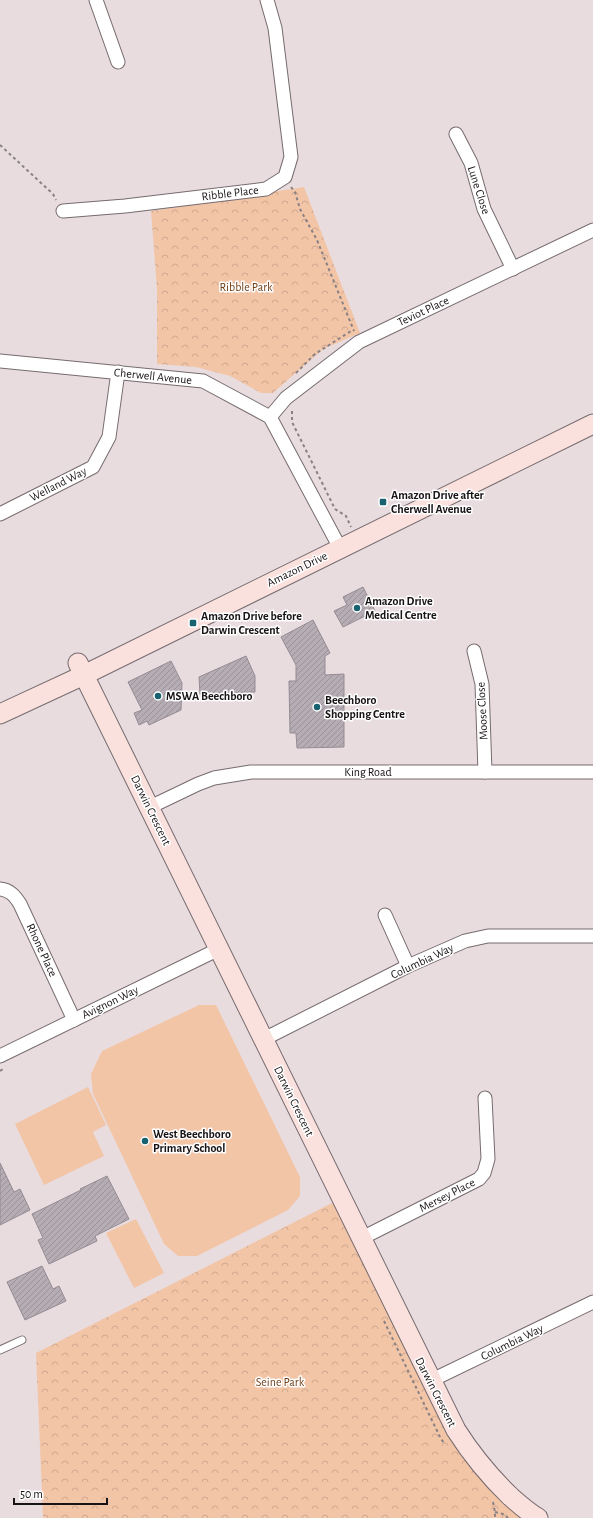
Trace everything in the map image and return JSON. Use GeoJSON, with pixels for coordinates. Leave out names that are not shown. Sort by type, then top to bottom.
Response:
{"type":"FeatureCollection","features":[{"type":"Feature","properties":{"kind":"street"},"geometry":{"type":"LineString","coordinates":[[96,0],[118,62]]}},
{"type":"Feature","properties":{"kind":"street"},"geometry":{"type":"LineString","coordinates":[[267,0],[275,28],[291,157],[285,177]]}},
{"type":"Feature","properties":{"kind":"street","name":"Lune Close"},"geometry":{"type":"LineString","coordinates":[[456,134],[471,163],[484,210],[512,269]]}},
{"type":"Feature","properties":{"kind":"street","name":"Ribble Place"},"geometry":{"type":"LineString","coordinates":[[63,211],[125,206],[266,189],[285,177]]}},
{"type":"Feature","properties":{"kind":"street","name":"Teviot Place"},"geometry":{"type":"LineString","coordinates":[[270,417],[286,398],[359,342],[593,230]]}},
{"type":"Feature","properties":{"kind":"street","name":"Cherwell Avenue"},"geometry":{"type":"LineString","coordinates":[[0,361],[203,381],[270,417]]}},
{"type":"Feature","properties":{"kind":"street","name":"Welland Way"},"geometry":{"type":"LineString","coordinates":[[0,514],[93,467],[109,437],[118,372]]}},
{"type":"Feature","properties":{"kind":"street","name":"Amazon Drive"},"geometry":{"type":"LineString","coordinates":[[337,543],[352,528],[593,412]]}},
{"type":"Feature","properties":{"kind":"street"},"geometry":{"type":"LineString","coordinates":[[270,417],[337,543]]}},
{"type":"Feature","properties":{"kind":"street","name":"Amazon Drive"},"geometry":{"type":"LineString","coordinates":[[0,714],[81,669],[337,543],[593,424]]}},
{"type":"Feature","properties":{"kind":"street","name":"Moose Close"},"geometry":{"type":"LineString","coordinates":[[474,651],[482,684],[485,772]]}},
{"type":"Feature","properties":{"kind":"street","name":"Amazon Drive"},"geometry":{"type":"LineString","coordinates":[[0,702],[81,669]]}},
{"type":"Feature","properties":{"kind":"street","name":"Darwin Crescent"},"geometry":{"type":"LineString","coordinates":[[81,669],[362,1238],[430,1381],[456,1430],[484,1468],[530,1516]]}},
{"type":"Feature","properties":{"kind":"street","name":"King Road"},"geometry":{"type":"LineString","coordinates":[[150,807],[214,778],[251,772],[593,772]]}},
{"type":"Feature","properties":{"kind":"street","name":"Rhone Place"},"geometry":{"type":"LineString","coordinates":[[0,889],[11,893],[16,897],[20,904],[74,1020]]}},
{"type":"Feature","properties":{"kind":"street"},"geometry":{"type":"LineString","coordinates":[[386,915],[408,966]]}},
{"type":"Feature","properties":{"kind":"street","name":"Columbia Way"},"geometry":{"type":"LineString","coordinates":[[264,1039],[408,966],[459,943],[482,937],[500,936],[593,936]]}},
{"type":"Feature","properties":{"kind":"street","name":"Avignon Way"},"geometry":{"type":"LineString","coordinates":[[0,1056],[219,949]]}},
{"type":"Feature","properties":{"kind":"street","name":"Mersey Place"},"geometry":{"type":"LineString","coordinates":[[362,1238],[479,1179],[484,1173],[488,1159],[485,1098]]}},
{"type":"Feature","properties":{"kind":"street","name":"Columbia Way"},"geometry":{"type":"LineString","coordinates":[[430,1381],[593,1302]]}},
{"type":"Feature","properties":{"kind":"lane"},"geometry":{"type":"LineString","coordinates":[[0,1350],[22,1340]]}},
{"type":"Feature","properties":{"kind":"path"},"geometry":{"type":"LineString","coordinates":[[0,145],[53,194],[63,211]]}},
{"type":"Feature","properties":{"kind":"path"},"geometry":{"type":"LineString","coordinates":[[285,177],[295,192],[300,209],[317,240],[359,342]]}},
{"type":"Feature","properties":{"kind":"path"},"geometry":{"type":"LineString","coordinates":[[296,373],[314,354],[354,329]]}},
{"type":"Feature","properties":{"kind":"path"},"geometry":{"type":"LineString","coordinates":[[286,398],[292,409],[292,422],[335,509],[346,516],[352,528]]}},
{"type":"Feature","properties":{"kind":"path"},"geometry":{"type":"LineString","coordinates":[[495,1512],[503,1514],[508,1518]]}},
{"type":"Feature","properties":{"kind":"green space","name":"Ribble Park"},"geometry":{"type":"Polygon","coordinates":[[[304,187],[360,333],[323,349],[273,393],[261,393],[230,376],[196,367],[157,364],[157,289],[151,211],[304,187]]]}},
{"type":"Feature","properties":{"kind":"green space"},"geometry":{"type":"Polygon","coordinates":[[[199,1005],[216,1005],[300,1177],[300,1196],[288,1210],[197,1256],[178,1256],[164,1244],[93,1094],[91,1074],[102,1051],[199,1005]]]}},
{"type":"Feature","properties":{"kind":"green space"},"geometry":{"type":"Polygon","coordinates":[[[88,1087],[106,1125],[93,1132],[104,1156],[44,1185],[15,1124],[88,1087]]]}},
{"type":"Feature","properties":{"kind":"green space","name":"Seine Park"},"geometry":{"type":"Polygon","coordinates":[[[342,1198],[456,1430],[525,1518],[43,1518],[36,1353],[342,1198]]]}},
{"type":"Feature","properties":{"kind":"green space"},"geometry":{"type":"Polygon","coordinates":[[[136,1219],[164,1273],[134,1288],[106,1233],[136,1219]]]}},
{"type":"Feature","properties":{"kind":"building","name":"Amazon Drive Medical Centre"},"geometry":{"type":"Polygon","coordinates":[[[363,587],[375,611],[343,627],[334,611],[347,605],[343,597],[363,587]]]}},
{"type":"Feature","properties":{"kind":"building","name":"Beechboro Shopping Centre"},"geometry":{"type":"Polygon","coordinates":[[[313,620],[330,653],[325,656],[325,675],[344,674],[344,747],[297,748],[296,733],[290,733],[289,681],[296,681],[296,665],[281,637],[313,620]]]}},
{"type":"Feature","properties":{"kind":"building"},"geometry":{"type":"Polygon","coordinates":[[[246,656],[255,676],[255,692],[200,694],[199,677],[246,656]]]}},
{"type":"Feature","properties":{"kind":"building","name":"MSWA Beechboro"},"geometry":{"type":"Polygon","coordinates":[[[171,661],[182,683],[181,710],[149,725],[147,721],[139,725],[134,713],[142,710],[128,682],[171,661]]]}},
{"type":"Feature","properties":{"kind":"building"},"geometry":{"type":"Polygon","coordinates":[[[0,1163],[14,1192],[20,1189],[30,1210],[0,1225],[0,1163]]]}},
{"type":"Feature","properties":{"kind":"building"},"geometry":{"type":"Polygon","coordinates":[[[107,1176],[129,1219],[95,1236],[97,1241],[49,1264],[38,1240],[43,1238],[32,1214],[107,1176]]]}},
{"type":"Feature","properties":{"kind":"building"},"geometry":{"type":"Polygon","coordinates":[[[42,1266],[53,1289],[59,1286],[66,1301],[25,1320],[7,1282],[42,1266]]]}},
{"type":"Feature","properties":{"kind":"place","name":"Amazon Drive after Cherwell Avenue"},"geometry":{"type":"Point","coordinates":[383,502]}},
{"type":"Feature","properties":{"kind":"place","name":"Amazon Drive Medical Centre"},"geometry":{"type":"Point","coordinates":[357,608]}},
{"type":"Feature","properties":{"kind":"place","name":"Amazon Drive before Darwin Crescent"},"geometry":{"type":"Point","coordinates":[193,623]}},
{"type":"Feature","properties":{"kind":"place","name":"MSWA Beechboro"},"geometry":{"type":"Point","coordinates":[158,696]}},
{"type":"Feature","properties":{"kind":"place","name":"Beechboro Shopping Centre"},"geometry":{"type":"Point","coordinates":[317,707]}},
{"type":"Feature","properties":{"kind":"place","name":"West Beechboro Primary School"},"geometry":{"type":"Point","coordinates":[145,1141]}}]}
